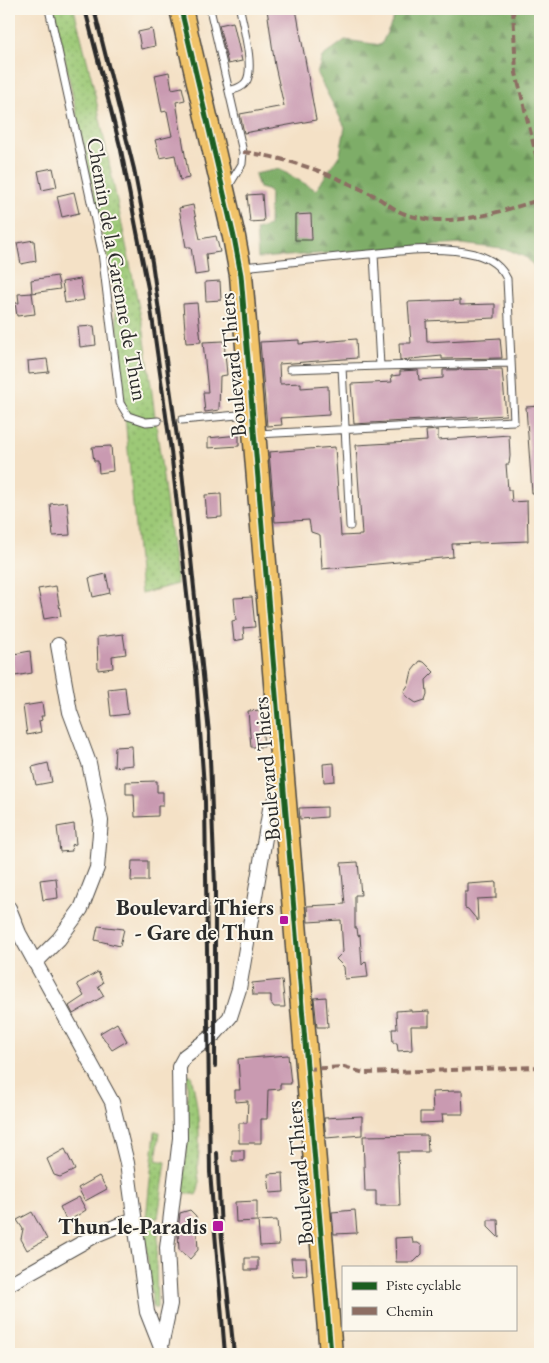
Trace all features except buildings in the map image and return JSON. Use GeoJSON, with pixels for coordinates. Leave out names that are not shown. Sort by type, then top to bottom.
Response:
{"type":"FeatureCollection","features":[{"type":"Feature","properties":{"kind":"main road","name":"Boulevard Thiers"},"geometry":{"type":"LineString","coordinates":[[181,9],[240,268],[331,1354]]}},
{"type":"Feature","properties":{"kind":"street"},"geometry":{"type":"LineString","coordinates":[[36,963],[58,939],[81,908],[97,868],[101,821],[88,763],[70,712],[58,645]]}},
{"type":"Feature","properties":{"kind":"street"},"geometry":{"type":"LineString","coordinates":[[162,1350],[170,1304],[167,1248],[180,1138],[179,1067],[186,1056],[224,1025],[233,1010],[239,989],[270,810],[276,800],[284,799]]}},
{"type":"Feature","properties":{"kind":"street"},"geometry":{"type":"LineString","coordinates":[[9,908],[19,933],[112,1102],[127,1163],[147,1312],[162,1350]]}},
{"type":"Feature","properties":{"kind":"street"},"geometry":{"type":"LineString","coordinates":[[9,1284],[98,1234],[134,1219]]}},
{"type":"Feature","properties":{"kind":"lane","name":"Chemin de la Garenne de Thun"},"geometry":{"type":"LineString","coordinates":[[49,9],[102,252],[120,403],[128,416],[146,422],[158,422]]}},
{"type":"Feature","properties":{"kind":"lane"},"geometry":{"type":"LineString","coordinates":[[210,9],[243,152],[237,173],[223,188]]}},
{"type":"Feature","properties":{"kind":"lane"},"geometry":{"type":"LineString","coordinates":[[229,91],[242,87],[247,81],[250,66],[240,9]]}},
{"type":"Feature","properties":{"kind":"lane"},"geometry":{"type":"LineString","coordinates":[[182,420],[345,429],[514,421],[507,279],[502,269],[477,255],[456,251],[402,251],[240,268]]}},
{"type":"Feature","properties":{"kind":"lane"},"geometry":{"type":"LineString","coordinates":[[374,254],[380,366]]}},
{"type":"Feature","properties":{"kind":"lane"},"geometry":{"type":"LineString","coordinates":[[290,369],[511,363]]}},
{"type":"Feature","properties":{"kind":"lane"},"geometry":{"type":"LineString","coordinates":[[342,367],[350,526]]}},
{"type":"Feature","properties":{"kind":"green space"},"geometry":{"type":"Polygon","coordinates":[[[54,9],[74,9],[92,80],[144,332],[177,584],[141,594],[113,282],[54,9]]]}},
{"type":"Feature","properties":{"kind":"green space"},"geometry":{"type":"Polygon","coordinates":[[[398,9],[540,9],[540,273],[527,258],[509,250],[462,244],[258,258],[256,230],[269,226],[270,191],[259,188],[255,174],[279,169],[316,190],[340,154],[345,127],[317,74],[322,57],[345,40],[381,45],[398,9]]]}},
{"type":"Feature","properties":{"kind":"green space"},"geometry":{"type":"Polygon","coordinates":[[[187,1075],[191,1075],[198,1119],[199,1182],[196,1195],[182,1192],[188,1132],[187,1075]]]}},
{"type":"Feature","properties":{"kind":"green space"},"geometry":{"type":"Polygon","coordinates":[[[155,1132],[160,1132],[156,1160],[166,1162],[158,1218],[146,1219],[155,1132]]]}},
{"type":"Feature","properties":{"kind":"green space"},"geometry":{"type":"Polygon","coordinates":[[[159,1226],[156,1258],[157,1308],[153,1308],[144,1228],[159,1226]]]}},
{"type":"Feature","properties":{"kind":"railway"},"geometry":{"type":"LineString","coordinates":[[85,9],[121,150],[148,288],[171,451],[196,675],[205,801],[210,1172],[225,1354]]}},
{"type":"Feature","properties":{"kind":"railway"},"geometry":{"type":"LineString","coordinates":[[94,9],[134,169],[152,262],[182,472],[209,733],[215,887],[215,1066]]}},
{"type":"Feature","properties":{"kind":"railway"},"geometry":{"type":"LineString","coordinates":[[217,1153],[221,1230],[234,1354]]}},
{"type":"Feature","properties":{"kind":"marked path"},"geometry":{"type":"LineString","coordinates":[[513,9],[516,73],[540,171]]}},
{"type":"Feature","properties":{"kind":"marked path"},"geometry":{"type":"LineString","coordinates":[[243,152],[292,162],[324,173],[369,193],[405,214],[438,220],[471,218],[536,201],[540,185]]}},
{"type":"Feature","properties":{"kind":"marked path"},"geometry":{"type":"LineString","coordinates":[[307,1069],[344,1067],[364,1073],[540,1067]]}},
{"type":"Feature","properties":{"kind":"cycle path"},"geometry":{"type":"LineString","coordinates":[[181,9],[234,237],[241,275],[331,1354]]}},
{"type":"Feature","properties":{"kind":"place","name":"Boulevard Thiers - Gare de Thun"},"geometry":{"type":"Point","coordinates":[284,920]}},
{"type":"Feature","properties":{"kind":"place","name":"Thun-le-Paradis"},"geometry":{"type":"Point","coordinates":[218,1226]}}]}
